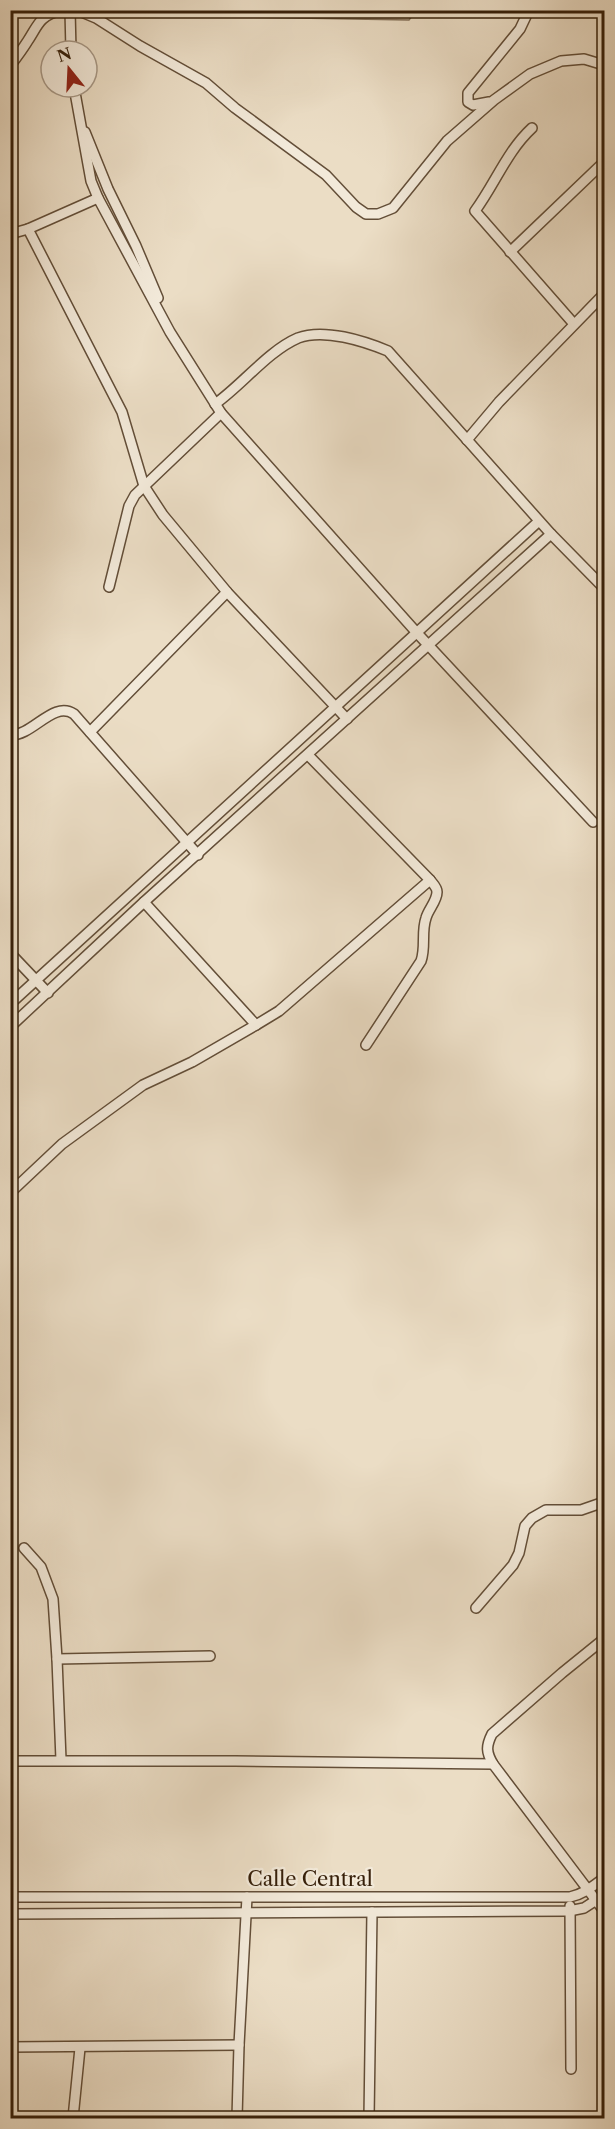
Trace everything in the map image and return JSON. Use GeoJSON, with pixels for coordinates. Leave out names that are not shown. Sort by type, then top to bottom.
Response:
{"type":"FeatureCollection","features":[{"type":"Feature","properties":{"kind":"street"},"geometry":{"type":"LineString","coordinates":[[10,66],[28,41],[36,24],[47,14],[61,10]]}},
{"type":"Feature","properties":{"kind":"street"},"geometry":{"type":"LineString","coordinates":[[70,10],[71,39]]}},
{"type":"Feature","properties":{"kind":"street"},"geometry":{"type":"LineString","coordinates":[[77,10],[96,18],[206,83],[235,108],[326,175],[356,207],[366,214],[378,214],[393,208],[447,141],[494,100],[530,74],[561,61],[584,59],[604,65]]}},
{"type":"Feature","properties":{"kind":"street"},"geometry":{"type":"LineString","coordinates":[[494,100],[473,105],[468,102],[468,93],[520,29],[529,10]]}},
{"type":"Feature","properties":{"kind":"street"},"geometry":{"type":"LineString","coordinates":[[76,99],[91,181],[98,198],[176,342],[214,404],[417,633],[593,822]]}},
{"type":"Feature","properties":{"kind":"street"},"geometry":{"type":"LineString","coordinates":[[80,119],[108,189],[136,246],[176,342]]}},
{"type":"Feature","properties":{"kind":"street"},"geometry":{"type":"LineString","coordinates":[[532,128],[516,144],[487,195],[475,211],[574,324]]}},
{"type":"Feature","properties":{"kind":"street"},"geometry":{"type":"LineString","coordinates":[[510,252],[604,162]]}},
{"type":"Feature","properties":{"kind":"street"},"geometry":{"type":"LineString","coordinates":[[10,234],[28,229],[98,198]]}},
{"type":"Feature","properties":{"kind":"street"},"geometry":{"type":"LineString","coordinates":[[28,229],[122,412],[144,486],[163,515],[227,592],[347,719]]}},
{"type":"Feature","properties":{"kind":"street"},"geometry":{"type":"LineString","coordinates":[[467,440],[500,402],[604,294]]}},
{"type":"Feature","properties":{"kind":"street"},"geometry":{"type":"LineString","coordinates":[[214,404],[276,353],[298,339],[316,334],[365,342],[388,351],[550,534],[604,588]]}},
{"type":"Feature","properties":{"kind":"street"},"geometry":{"type":"LineString","coordinates":[[109,587],[129,506],[135,495],[221,413]]}},
{"type":"Feature","properties":{"kind":"street"},"geometry":{"type":"LineString","coordinates":[[10,1004],[539,521]]}},
{"type":"Feature","properties":{"kind":"street"},"geometry":{"type":"LineString","coordinates":[[10,1027],[144,902],[550,534]]}},
{"type":"Feature","properties":{"kind":"street"},"geometry":{"type":"LineString","coordinates":[[90,732],[227,592]]}},
{"type":"Feature","properties":{"kind":"street"},"geometry":{"type":"LineString","coordinates":[[10,735],[20,734],[62,709],[68,710],[198,855]]}},
{"type":"Feature","properties":{"kind":"street"},"geometry":{"type":"LineString","coordinates":[[308,755],[430,880],[438,894],[426,918],[423,930],[424,952],[421,961],[366,1045]]}},
{"type":"Feature","properties":{"kind":"street"},"geometry":{"type":"LineString","coordinates":[[10,1193],[62,1144],[143,1085],[192,1062],[279,1011],[430,880]]}},
{"type":"Feature","properties":{"kind":"street"},"geometry":{"type":"LineString","coordinates":[[144,902],[256,1024]]}},
{"type":"Feature","properties":{"kind":"street"},"geometry":{"type":"LineString","coordinates":[[10,953],[48,993]]}},
{"type":"Feature","properties":{"kind":"street"},"geometry":{"type":"LineString","coordinates":[[476,1608],[513,1565],[519,1553],[525,1526],[532,1518],[546,1510],[581,1510],[604,1502]]}},
{"type":"Feature","properties":{"kind":"street"},"geometry":{"type":"LineString","coordinates":[[24,1548],[41,1567],[53,1599],[61,1760]]}},
{"type":"Feature","properties":{"kind":"street"},"geometry":{"type":"LineString","coordinates":[[604,1640],[492,1734],[487,1744],[487,1753],[493,1764],[589,1890],[601,1898],[604,1911]]}},
{"type":"Feature","properties":{"kind":"street"},"geometry":{"type":"LineString","coordinates":[[57,1659],[210,1656]]}},
{"type":"Feature","properties":{"kind":"street"},"geometry":{"type":"LineString","coordinates":[[10,1761],[493,1764]]}},
{"type":"Feature","properties":{"kind":"street","name":"Calle Central"},"geometry":{"type":"LineString","coordinates":[[10,1897],[570,1897],[589,1890],[604,1878]]}},
{"type":"Feature","properties":{"kind":"street"},"geometry":{"type":"LineString","coordinates":[[237,2118],[247,1897]]}},
{"type":"Feature","properties":{"kind":"street"},"geometry":{"type":"LineString","coordinates":[[570,1897],[571,2069]]}},
{"type":"Feature","properties":{"kind":"street","name":"Calle Central"},"geometry":{"type":"LineString","coordinates":[[10,1914],[569,1911],[584,1908],[601,1898]]}},
{"type":"Feature","properties":{"kind":"street"},"geometry":{"type":"LineString","coordinates":[[369,2118],[372,1912]]}},
{"type":"Feature","properties":{"kind":"street"},"geometry":{"type":"LineString","coordinates":[[10,2047],[239,2045]]}},
{"type":"Feature","properties":{"kind":"street"},"geometry":{"type":"LineString","coordinates":[[73,2118],[80,2048]]}},
{"type":"Feature","properties":{"kind":"shaded area"},"geometry":{"type":"Polygon","coordinates":[[[183,11],[416,11],[409,20],[191,16],[183,11]]]}}]}
